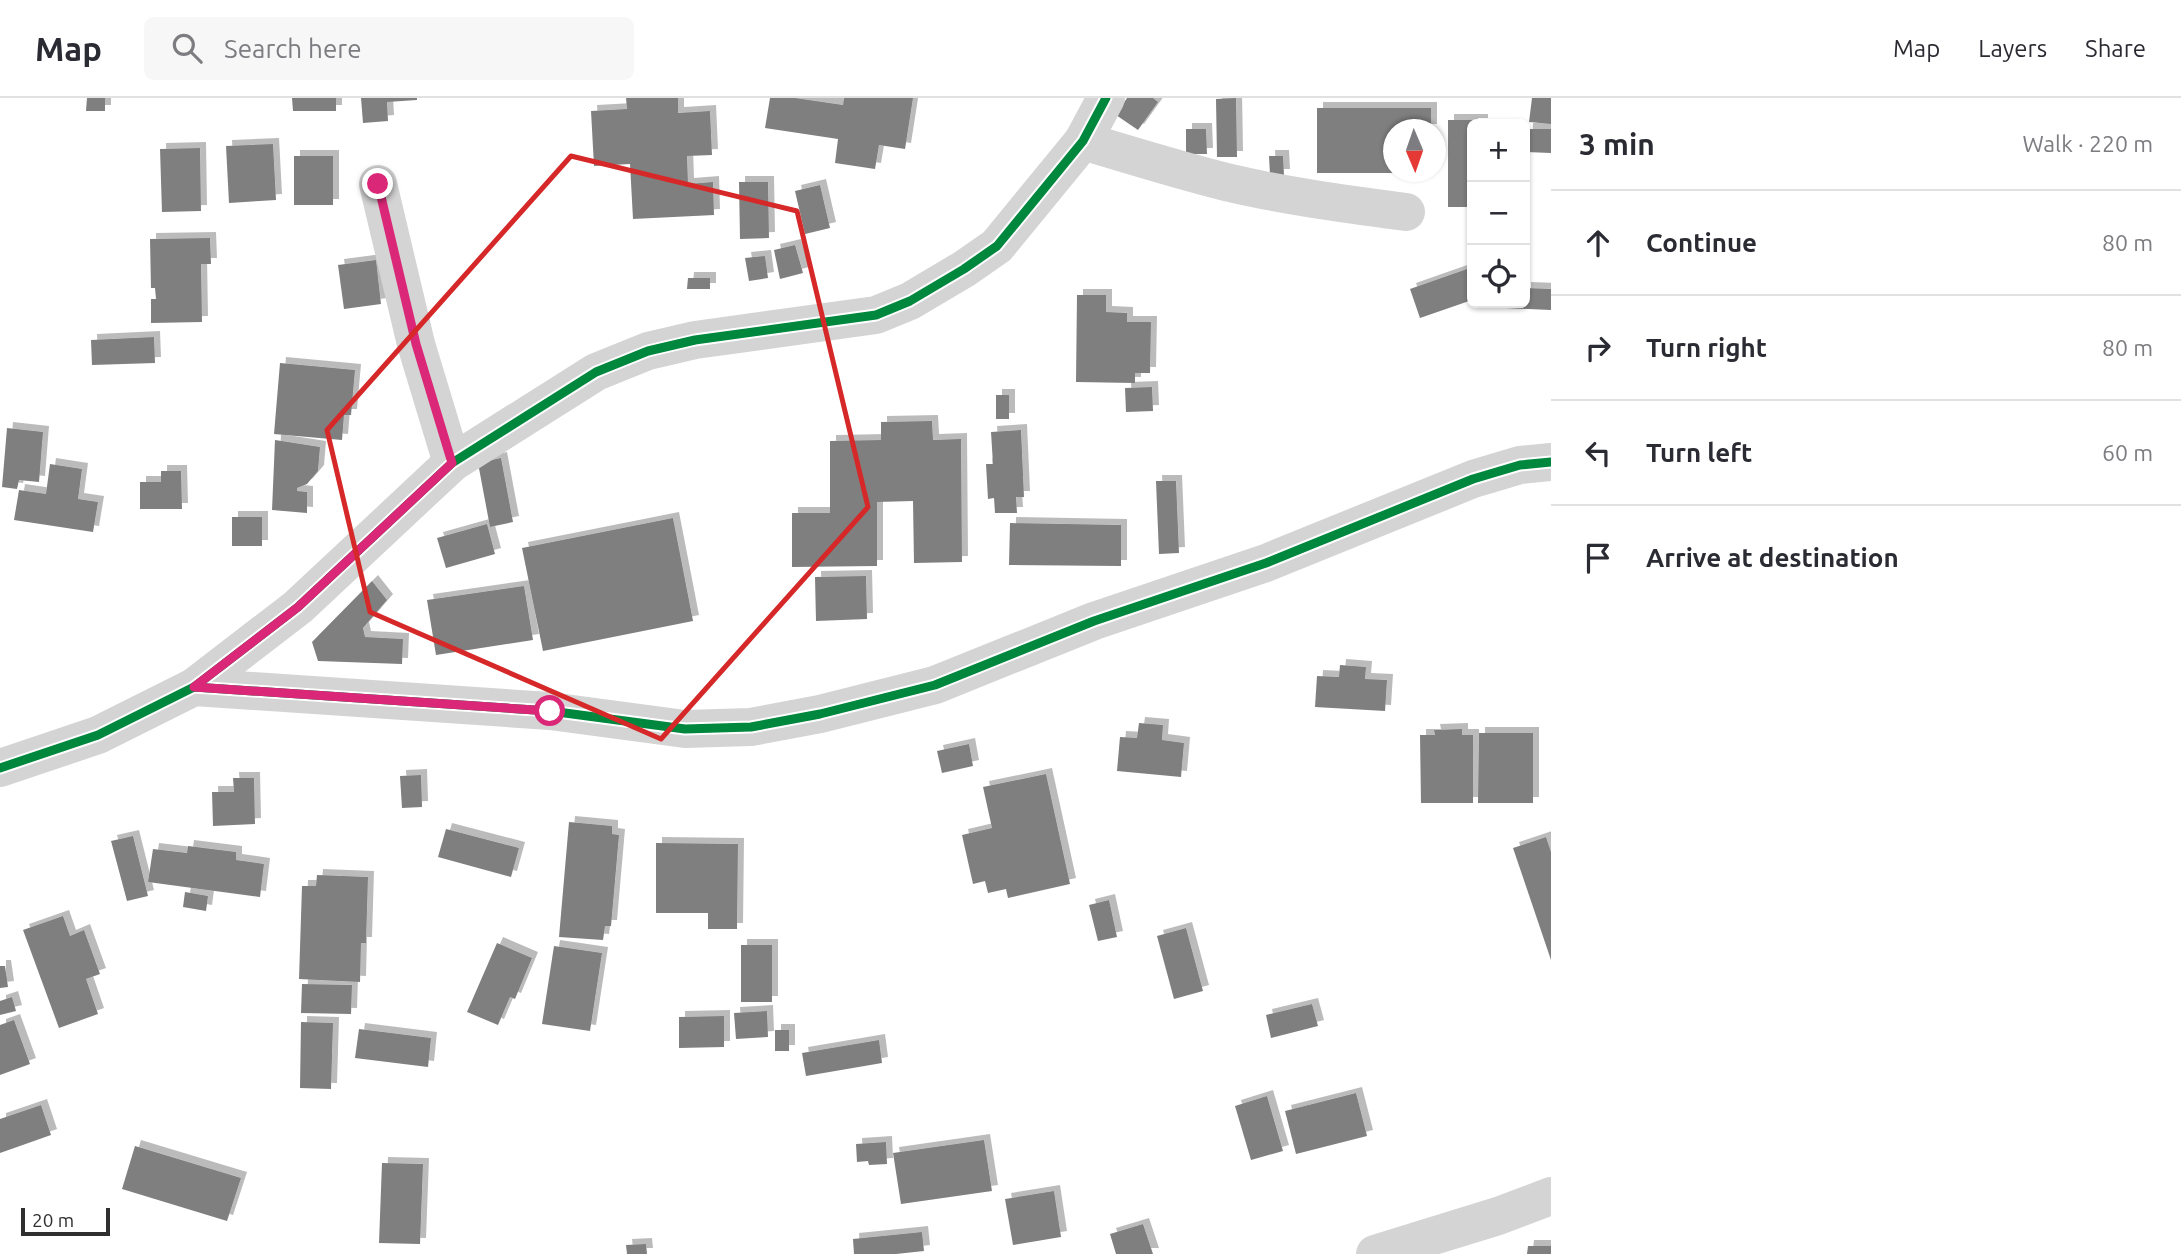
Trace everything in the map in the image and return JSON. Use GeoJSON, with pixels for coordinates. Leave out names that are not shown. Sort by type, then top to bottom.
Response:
{"type":"FeatureCollection","features":[{"type":"Feature","properties":{"kind":"street"},"geometry":{"type":"LineString","coordinates":[[0,768],[98,735],[194,687],[298,607],[452,463],[596,372],[648,351],[695,340],[876,316],[910,301],[964,269],[997,246],[1083,141],[1106,98]]}},
{"type":"Feature","properties":{"kind":"street"},"geometry":{"type":"LineString","coordinates":[[1083,141],[1228,182],[1319,200],[1405,212]]}},
{"type":"Feature","properties":{"kind":"street"},"geometry":{"type":"LineString","coordinates":[[378,184],[416,344],[452,463]]}},
{"type":"Feature","properties":{"kind":"street"},"geometry":{"type":"LineString","coordinates":[[194,687],[550,711],[685,729],[751,727],[935,685],[1094,621],[1266,563],[1473,479],[1520,465],[1551,462]]}},
{"type":"Feature","properties":{"kind":"street"},"geometry":{"type":"LineString","coordinates":[[1375,1254],[1498,1216],[1551,1196]]}},
{"type":"Feature","properties":{"kind":"highlighted area"},"geometry":{"type":"Polygon","coordinates":[[[571,156],[797,211],[868,507],[661,739],[370,612],[327,430],[571,156]]]}},
{"type":"Feature","properties":{"kind":"building"},"geometry":{"type":"Polygon","coordinates":[[[87,98],[105,98],[105,111],[86,111],[87,98]]]}},
{"type":"Feature","properties":{"kind":"building"},"geometry":{"type":"Polygon","coordinates":[[[292,98],[336,98],[336,111],[293,111],[292,98]]]}},
{"type":"Feature","properties":{"kind":"building"},"geometry":{"type":"Polygon","coordinates":[[[361,98],[417,100],[387,102],[388,121],[363,123],[361,98]]]}},
{"type":"Feature","properties":{"kind":"building"},"geometry":{"type":"Polygon","coordinates":[[[626,98],[678,98],[678,113],[710,111],[712,155],[687,156],[688,184],[713,182],[714,215],[633,219],[630,164],[594,166],[591,111],[627,109],[626,98]]]}},
{"type":"Feature","properties":{"kind":"building"},"geometry":{"type":"Polygon","coordinates":[[[770,98],[795,98],[843,105],[844,98],[913,98],[905,149],[879,145],[875,169],[835,163],[838,139],[765,128],[770,98]]]}},
{"type":"Feature","properties":{"kind":"building"},"geometry":{"type":"Polygon","coordinates":[[[1127,98],[1153,98],[1158,102],[1138,130],[1116,115],[1127,98]]]}},
{"type":"Feature","properties":{"kind":"building"},"geometry":{"type":"Polygon","coordinates":[[[1236,98],[1237,157],[1217,157],[1216,99],[1236,98]]]}},
{"type":"Feature","properties":{"kind":"building"},"geometry":{"type":"Polygon","coordinates":[[[1532,98],[1551,98],[1551,124],[1530,122],[1532,98]]]}},
{"type":"Feature","properties":{"kind":"building"},"geometry":{"type":"Polygon","coordinates":[[[1317,108],[1431,108],[1431,119],[1383,119],[1383,173],[1317,173],[1317,108]]]}},
{"type":"Feature","properties":{"kind":"building"},"geometry":{"type":"Polygon","coordinates":[[[1448,120],[1467,120],[1467,207],[1448,207],[1448,120]]]}},
{"type":"Feature","properties":{"kind":"building"},"geometry":{"type":"Polygon","coordinates":[[[1186,129],[1206,129],[1207,154],[1186,154],[1186,129]]]}},
{"type":"Feature","properties":{"kind":"building"},"geometry":{"type":"Polygon","coordinates":[[[1530,129],[1551,129],[1551,153],[1530,152],[1530,129]]]}},
{"type":"Feature","properties":{"kind":"building"},"geometry":{"type":"Polygon","coordinates":[[[273,144],[276,200],[229,203],[226,146],[273,144]]]}},
{"type":"Feature","properties":{"kind":"building"},"geometry":{"type":"Polygon","coordinates":[[[200,148],[201,211],[162,212],[160,149],[200,148]]]}},
{"type":"Feature","properties":{"kind":"building"},"geometry":{"type":"Polygon","coordinates":[[[294,156],[333,156],[333,205],[294,205],[294,156]]]}},
{"type":"Feature","properties":{"kind":"building"},"geometry":{"type":"Polygon","coordinates":[[[1269,156],[1283,156],[1284,175],[1270,175],[1269,156]]]}},
{"type":"Feature","properties":{"kind":"building"},"geometry":{"type":"Polygon","coordinates":[[[739,182],[768,182],[769,238],[740,239],[739,182]]]}},
{"type":"Feature","properties":{"kind":"building"},"geometry":{"type":"Polygon","coordinates":[[[820,185],[830,228],[805,234],[795,191],[820,185]]]}},
{"type":"Feature","properties":{"kind":"building"},"geometry":{"type":"Polygon","coordinates":[[[210,238],[211,264],[201,264],[202,322],[151,323],[151,299],[156,299],[155,288],[151,288],[150,239],[210,238]]]}},
{"type":"Feature","properties":{"kind":"building"},"geometry":{"type":"Polygon","coordinates":[[[795,245],[803,273],[780,279],[774,250],[795,245]]]}},
{"type":"Feature","properties":{"kind":"building"},"geometry":{"type":"Polygon","coordinates":[[[765,256],[768,278],[749,281],[745,258],[765,256]]]}},
{"type":"Feature","properties":{"kind":"building"},"geometry":{"type":"Polygon","coordinates":[[[376,260],[381,304],[344,309],[338,265],[376,260]]]}},
{"type":"Feature","properties":{"kind":"building"},"geometry":{"type":"Polygon","coordinates":[[[1467,269],[1467,302],[1420,318],[1410,289],[1467,269]]]}},
{"type":"Feature","properties":{"kind":"building"},"geometry":{"type":"Polygon","coordinates":[[[688,278],[710,278],[710,289],[687,289],[688,278]]]}},
{"type":"Feature","properties":{"kind":"building"},"geometry":{"type":"Polygon","coordinates":[[[1530,288],[1551,289],[1551,310],[1506,308],[1530,308],[1530,288]]]}},
{"type":"Feature","properties":{"kind":"building"},"geometry":{"type":"Polygon","coordinates":[[[1077,295],[1106,295],[1106,312],[1127,313],[1127,322],[1151,322],[1150,373],[1135,373],[1135,383],[1076,382],[1077,295]]]}},
{"type":"Feature","properties":{"kind":"building"},"geometry":{"type":"Polygon","coordinates":[[[154,337],[155,363],[92,365],[91,340],[154,337]]]}},
{"type":"Feature","properties":{"kind":"building"},"geometry":{"type":"Polygon","coordinates":[[[280,363],[355,370],[351,415],[344,415],[342,440],[274,434],[280,363]]]}},
{"type":"Feature","properties":{"kind":"building"},"geometry":{"type":"Polygon","coordinates":[[[1152,387],[1153,411],[1126,412],[1125,388],[1152,387]]]}},
{"type":"Feature","properties":{"kind":"building"},"geometry":{"type":"Polygon","coordinates":[[[996,395],[1009,395],[1009,419],[996,419],[996,395]]]}},
{"type":"Feature","properties":{"kind":"building"},"geometry":{"type":"Polygon","coordinates":[[[932,421],[933,440],[961,439],[962,562],[914,563],[913,501],[877,502],[877,566],[792,567],[792,513],[830,513],[830,441],[881,440],[881,422],[932,421]]]}},
{"type":"Feature","properties":{"kind":"building"},"geometry":{"type":"Polygon","coordinates":[[[7,428],[43,432],[39,482],[19,480],[17,489],[2,487],[7,428]]]}},
{"type":"Feature","properties":{"kind":"building"},"geometry":{"type":"Polygon","coordinates":[[[1021,430],[1024,497],[1016,497],[1017,513],[995,513],[994,498],[988,499],[986,464],[993,464],[991,432],[1021,430]]]}},
{"type":"Feature","properties":{"kind":"building"},"geometry":{"type":"Polygon","coordinates":[[[275,440],[320,447],[318,471],[307,484],[297,488],[297,491],[307,492],[307,513],[272,510],[275,440]]]}},
{"type":"Feature","properties":{"kind":"building"},"geometry":{"type":"Polygon","coordinates":[[[501,458],[513,522],[490,527],[478,463],[501,458]]]}},
{"type":"Feature","properties":{"kind":"building"},"geometry":{"type":"Polygon","coordinates":[[[50,464],[82,469],[78,499],[98,502],[93,532],[14,520],[19,490],[46,494],[50,464]]]}},
{"type":"Feature","properties":{"kind":"building"},"geometry":{"type":"Polygon","coordinates":[[[161,471],[181,471],[182,509],[140,509],[140,482],[161,482],[161,471]]]}},
{"type":"Feature","properties":{"kind":"building"},"geometry":{"type":"Polygon","coordinates":[[[1156,481],[1176,481],[1179,553],[1159,554],[1156,481]]]}},
{"type":"Feature","properties":{"kind":"building"},"geometry":{"type":"Polygon","coordinates":[[[232,517],[262,517],[262,546],[232,546],[232,517]]]}},
{"type":"Feature","properties":{"kind":"building"},"geometry":{"type":"Polygon","coordinates":[[[673,518],[693,621],[543,651],[522,548],[673,518]]]}},
{"type":"Feature","properties":{"kind":"building"},"geometry":{"type":"Polygon","coordinates":[[[1010,523],[1121,525],[1121,566],[1009,565],[1010,523]]]}},
{"type":"Feature","properties":{"kind":"building"},"geometry":{"type":"Polygon","coordinates":[[[487,524],[495,554],[446,568],[437,538],[487,524]]]}},
{"type":"Feature","properties":{"kind":"building"},"geometry":{"type":"Polygon","coordinates":[[[866,576],[867,619],[816,621],[815,577],[866,576]]]}},
{"type":"Feature","properties":{"kind":"building"},"geometry":{"type":"Polygon","coordinates":[[[372,581],[387,600],[363,628],[365,637],[403,639],[402,664],[318,661],[312,642],[372,581]]]}},
{"type":"Feature","properties":{"kind":"building"},"geometry":{"type":"Polygon","coordinates":[[[524,586],[533,640],[436,655],[427,600],[524,586]]]}},
{"type":"Feature","properties":{"kind":"building"},"geometry":{"type":"Polygon","coordinates":[[[1340,665],[1366,667],[1365,679],[1387,680],[1385,711],[1315,707],[1317,676],[1339,677],[1340,665]]]}},
{"type":"Feature","properties":{"kind":"building"},"geometry":{"type":"Polygon","coordinates":[[[1139,723],[1163,725],[1162,740],[1184,743],[1181,777],[1117,771],[1120,737],[1137,738],[1139,723]]]}},
{"type":"Feature","properties":{"kind":"building"},"geometry":{"type":"Polygon","coordinates":[[[1462,729],[1462,735],[1473,735],[1473,803],[1421,803],[1420,735],[1435,735],[1434,730],[1462,729]]]}},
{"type":"Feature","properties":{"kind":"building"},"geometry":{"type":"Polygon","coordinates":[[[1479,733],[1533,733],[1533,803],[1478,803],[1479,733]]]}},
{"type":"Feature","properties":{"kind":"building"},"geometry":{"type":"Polygon","coordinates":[[[969,744],[973,766],[942,773],[937,751],[969,744]]]}},
{"type":"Feature","properties":{"kind":"building"},"geometry":{"type":"Polygon","coordinates":[[[1046,774],[1070,884],[1008,898],[1006,889],[988,893],[985,881],[973,884],[962,835],[992,828],[983,787],[1046,774]]]}},
{"type":"Feature","properties":{"kind":"building"},"geometry":{"type":"Polygon","coordinates":[[[421,775],[422,807],[402,808],[400,776],[421,775]]]}},
{"type":"Feature","properties":{"kind":"building"},"geometry":{"type":"Polygon","coordinates":[[[233,778],[254,778],[255,824],[213,826],[212,792],[234,792],[233,778]]]}},
{"type":"Feature","properties":{"kind":"building"},"geometry":{"type":"Polygon","coordinates":[[[569,822],[612,826],[612,834],[619,835],[611,926],[605,926],[603,940],[559,937],[569,822]]]}},
{"type":"Feature","properties":{"kind":"building"},"geometry":{"type":"Polygon","coordinates":[[[446,829],[519,848],[511,877],[438,857],[446,829]]]}},
{"type":"Feature","properties":{"kind":"building"},"geometry":{"type":"Polygon","coordinates":[[[133,836],[148,896],[127,901],[111,841],[133,836]]]}},
{"type":"Feature","properties":{"kind":"building"},"geometry":{"type":"Polygon","coordinates":[[[1546,837],[1551,852],[1551,960],[1513,848],[1546,837]]]}},
{"type":"Feature","properties":{"kind":"building"},"geometry":{"type":"Polygon","coordinates":[[[656,843],[738,844],[737,929],[708,929],[708,913],[656,913],[656,843]]]}},
{"type":"Feature","properties":{"kind":"building"},"geometry":{"type":"Polygon","coordinates":[[[188,846],[236,852],[236,860],[264,864],[260,897],[148,882],[153,849],[187,853],[188,846]]]}},
{"type":"Feature","properties":{"kind":"building"},"geometry":{"type":"Polygon","coordinates":[[[317,875],[368,877],[366,943],[361,943],[360,982],[299,979],[302,886],[316,886],[317,875]]]}},
{"type":"Feature","properties":{"kind":"building"},"geometry":{"type":"Polygon","coordinates":[[[185,892],[208,896],[206,911],[183,907],[185,892]]]}},
{"type":"Feature","properties":{"kind":"building"},"geometry":{"type":"Polygon","coordinates":[[[1109,900],[1117,937],[1098,941],[1089,905],[1109,900]]]}},
{"type":"Feature","properties":{"kind":"building"},"geometry":{"type":"Polygon","coordinates":[[[63,916],[70,936],[84,930],[100,974],[86,979],[98,1014],[59,1028],[23,930],[63,916]]]}},
{"type":"Feature","properties":{"kind":"building"},"geometry":{"type":"Polygon","coordinates":[[[1186,928],[1203,991],[1174,999],[1157,936],[1186,928]]]}},
{"type":"Feature","properties":{"kind":"building"},"geometry":{"type":"Polygon","coordinates":[[[497,943],[532,958],[515,999],[510,997],[498,1025],[467,1012],[497,943]]]}},
{"type":"Feature","properties":{"kind":"building"},"geometry":{"type":"Polygon","coordinates":[[[741,945],[772,945],[772,1002],[741,1002],[741,945]]]}},
{"type":"Feature","properties":{"kind":"building"},"geometry":{"type":"Polygon","coordinates":[[[554,946],[602,953],[590,1031],[542,1024],[554,946]]]}},
{"type":"Feature","properties":{"kind":"building"},"geometry":{"type":"Polygon","coordinates":[[[0,966],[5,966],[8,987],[0,988],[0,966]]]}},
{"type":"Feature","properties":{"kind":"building"},"geometry":{"type":"Polygon","coordinates":[[[302,984],[352,985],[351,1014],[301,1013],[302,984]]]}},
{"type":"Feature","properties":{"kind":"building"},"geometry":{"type":"Polygon","coordinates":[[[12,997],[16,1011],[0,1015],[0,1001],[12,997]]]}},
{"type":"Feature","properties":{"kind":"building"},"geometry":{"type":"Polygon","coordinates":[[[1312,1004],[1318,1026],[1271,1038],[1266,1015],[1312,1004]]]}},
{"type":"Feature","properties":{"kind":"building"},"geometry":{"type":"Polygon","coordinates":[[[767,1011],[768,1037],[736,1039],[734,1013],[767,1011]]]}},
{"type":"Feature","properties":{"kind":"building"},"geometry":{"type":"Polygon","coordinates":[[[724,1016],[724,1047],[679,1048],[679,1017],[724,1016]]]}},
{"type":"Feature","properties":{"kind":"building"},"geometry":{"type":"Polygon","coordinates":[[[14,1020],[30,1064],[0,1075],[0,1025],[14,1020]]]}},
{"type":"Feature","properties":{"kind":"building"},"geometry":{"type":"Polygon","coordinates":[[[301,1022],[333,1023],[331,1089],[300,1088],[301,1022]]]}},
{"type":"Feature","properties":{"kind":"building"},"geometry":{"type":"Polygon","coordinates":[[[359,1029],[431,1038],[428,1067],[355,1058],[359,1029]]]}},
{"type":"Feature","properties":{"kind":"building"},"geometry":{"type":"Polygon","coordinates":[[[775,1030],[789,1030],[789,1051],[775,1051],[775,1030]]]}},
{"type":"Feature","properties":{"kind":"building"},"geometry":{"type":"Polygon","coordinates":[[[879,1040],[882,1063],[806,1076],[802,1053],[879,1040]]]}},
{"type":"Feature","properties":{"kind":"building"},"geometry":{"type":"Polygon","coordinates":[[[1356,1093],[1367,1136],[1296,1154],[1285,1111],[1356,1093]]]}},
{"type":"Feature","properties":{"kind":"building"},"geometry":{"type":"Polygon","coordinates":[[[1267,1096],[1283,1151],[1251,1160],[1235,1106],[1267,1096]]]}},
{"type":"Feature","properties":{"kind":"building"},"geometry":{"type":"Polygon","coordinates":[[[41,1105],[51,1135],[0,1153],[0,1119],[41,1105]]]}},
{"type":"Feature","properties":{"kind":"building"},"geometry":{"type":"Polygon","coordinates":[[[984,1140],[992,1191],[901,1204],[893,1153],[984,1140]]]}},
{"type":"Feature","properties":{"kind":"building"},"geometry":{"type":"Polygon","coordinates":[[[886,1142],[887,1164],[869,1165],[868,1161],[857,1162],[856,1144],[886,1142]]]}},
{"type":"Feature","properties":{"kind":"building"},"geometry":{"type":"Polygon","coordinates":[[[135,1146],[241,1178],[227,1221],[122,1189],[135,1146]]]}},
{"type":"Feature","properties":{"kind":"building"},"geometry":{"type":"Polygon","coordinates":[[[382,1163],[423,1164],[420,1244],[379,1243],[382,1163]]]}},
{"type":"Feature","properties":{"kind":"building"},"geometry":{"type":"Polygon","coordinates":[[[1054,1191],[1061,1237],[1013,1245],[1005,1199],[1054,1191]]]}},
{"type":"Feature","properties":{"kind":"building"},"geometry":{"type":"Polygon","coordinates":[[[1143,1224],[1153,1254],[1116,1254],[1110,1234],[1143,1224]]]}},
{"type":"Feature","properties":{"kind":"building"},"geometry":{"type":"Polygon","coordinates":[[[922,1232],[924,1251],[854,1254],[853,1239],[922,1232]]]}},
{"type":"Feature","properties":{"kind":"building"},"geometry":{"type":"Polygon","coordinates":[[[646,1244],[647,1254],[627,1254],[626,1245],[646,1244]]]}},
{"type":"Feature","properties":{"kind":"building"},"geometry":{"type":"Polygon","coordinates":[[[1528,1246],[1551,1246],[1551,1254],[1527,1254],[1528,1246]]]}},
{"type":"Feature","properties":{"kind":"cycle path"},"geometry":{"type":"LineString","coordinates":[[0,768],[98,735],[194,687],[298,607],[452,463],[596,372],[648,351],[695,340],[876,315],[910,301],[964,269],[997,246],[1083,141],[1106,98]]}},
{"type":"Feature","properties":{"kind":"cycle path"},"geometry":{"type":"LineString","coordinates":[[194,687],[550,711],[685,729],[751,727],[820,714],[935,685],[1094,621],[1266,563],[1473,479],[1520,465],[1551,462]]}},
{"type":"Feature","properties":{"kind":"route"},"geometry":{"type":"LineString","coordinates":[[378,184],[416,344],[452,463],[298,607],[194,687],[550,711]]}}]}
